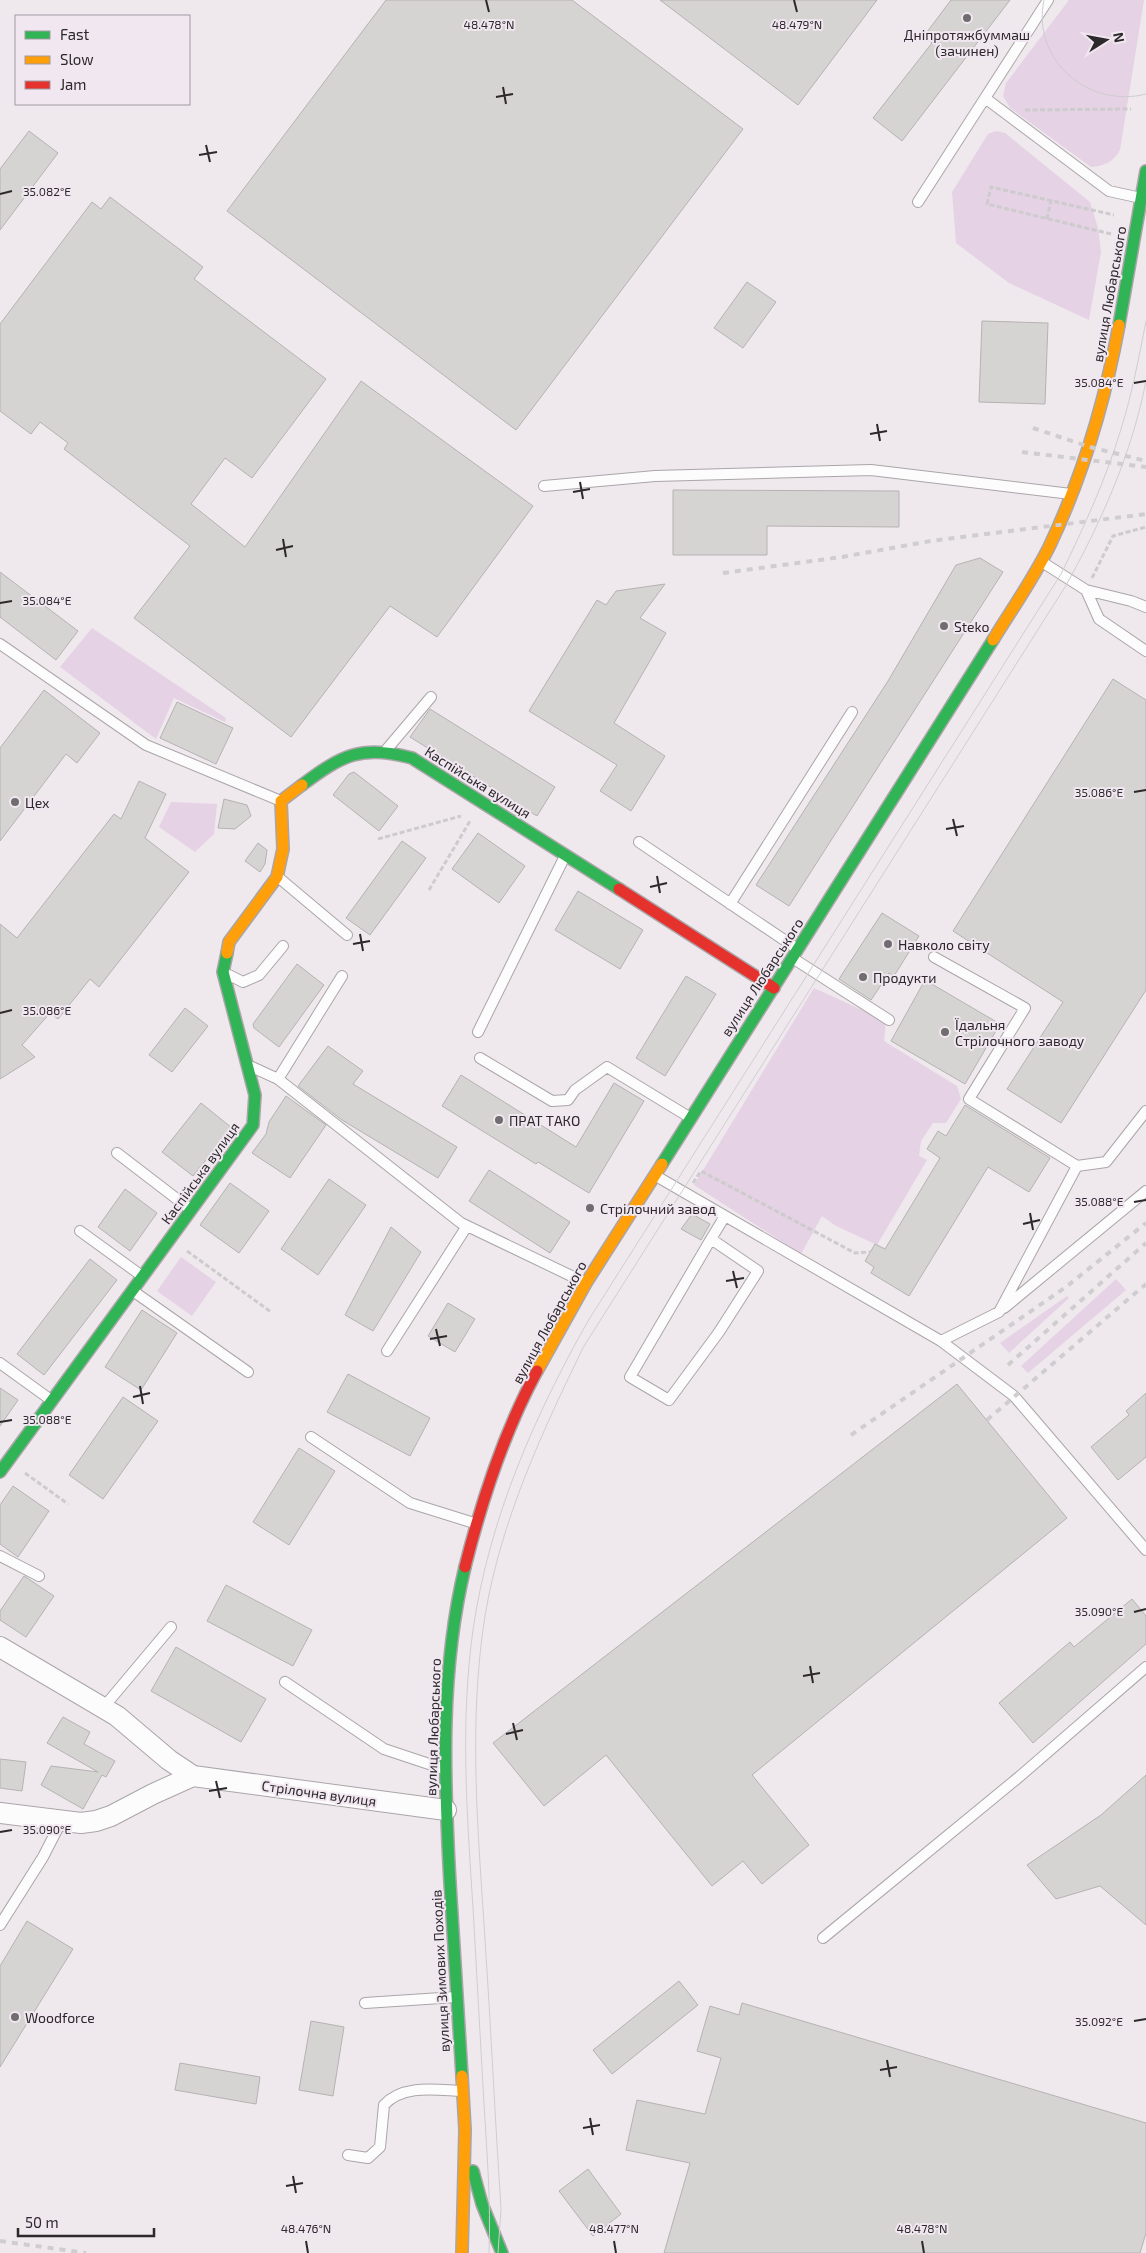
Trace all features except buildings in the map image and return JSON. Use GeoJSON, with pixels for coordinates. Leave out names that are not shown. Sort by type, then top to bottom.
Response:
{"type":"FeatureCollection","features":[{"type":"Feature","properties":{"kind":"main road","name":"вулиця Любарського"},"geometry":{"type":"LineString","coordinates":[[446,1810],[446,1690],[454,1618],[476,1524],[506,1436],[534,1377],[586,1283],[690,1117],[796,954],[1042,562],[1072,495],[1098,420],[1112,368],[1146,171]]}},
{"type":"Feature","properties":{"kind":"main road","name":"Каспійська вулиця"},"geometry":{"type":"LineString","coordinates":[[0,1472],[253,1125],[255,1095],[249,1065],[230,1005],[223,972],[230,942],[277,877],[281,867],[284,844],[281,801],[324,769],[361,754],[385,751],[412,758],[774,988]]}},
{"type":"Feature","properties":{"kind":"main road","name":"вулиця Зимових Походів"},"geometry":{"type":"LineString","coordinates":[[446,1810],[465,2130],[462,2253]]}},
{"type":"Feature","properties":{"kind":"main road","name":"вулиця Зимових Походів"},"geometry":{"type":"LineString","coordinates":[[465,2130],[482,2204],[502,2253]]}},
{"type":"Feature","properties":{"kind":"street","name":"Стрілочна вулиця"},"geometry":{"type":"LineString","coordinates":[[0,1648],[117,1716],[169,1760],[193,1776],[446,1810]]}},
{"type":"Feature","properties":{"kind":"street"},"geometry":{"type":"LineString","coordinates":[[0,1813],[81,1822],[111,1816],[193,1776]]}},
{"type":"Feature","properties":{"kind":"lane"},"geometry":{"type":"LineString","coordinates":[[918,202],[1048,0]]}},
{"type":"Feature","properties":{"kind":"lane"},"geometry":{"type":"LineString","coordinates":[[985,98],[999,111],[1109,190],[1142,198]]}},
{"type":"Feature","properties":{"kind":"lane"},"geometry":{"type":"LineString","coordinates":[[544,486],[655,476],[871,470],[1019,486],[1072,495]]}},
{"type":"Feature","properties":{"kind":"lane"},"geometry":{"type":"LineString","coordinates":[[1042,562],[1086,590],[1131,601],[1146,607]]}},
{"type":"Feature","properties":{"kind":"lane"},"geometry":{"type":"LineString","coordinates":[[1086,590],[1099,619],[1146,651]]}},
{"type":"Feature","properties":{"kind":"lane"},"geometry":{"type":"LineString","coordinates":[[0,644],[146,744],[281,801]]}},
{"type":"Feature","properties":{"kind":"lane"},"geometry":{"type":"LineString","coordinates":[[385,751],[431,697]]}},
{"type":"Feature","properties":{"kind":"lane"},"geometry":{"type":"LineString","coordinates":[[730,904],[852,712]]}},
{"type":"Feature","properties":{"kind":"lane"},"geometry":{"type":"LineString","coordinates":[[640,842],[730,904],[796,954],[890,1020]]}},
{"type":"Feature","properties":{"kind":"lane"},"geometry":{"type":"LineString","coordinates":[[478,1032],[566,855]]}},
{"type":"Feature","properties":{"kind":"lane"},"geometry":{"type":"LineString","coordinates":[[277,877],[347,935]]}},
{"type":"Feature","properties":{"kind":"lane"},"geometry":{"type":"LineString","coordinates":[[223,972],[243,982],[259,975],[283,946]]}},
{"type":"Feature","properties":{"kind":"lane"},"geometry":{"type":"LineString","coordinates":[[934,957],[1025,1008],[969,1099],[1077,1166],[1106,1162],[1146,1112]]}},
{"type":"Feature","properties":{"kind":"lane"},"geometry":{"type":"LineString","coordinates":[[278,1079],[342,976]]}},
{"type":"Feature","properties":{"kind":"lane"},"geometry":{"type":"LineString","coordinates":[[480,1058],[552,1102],[568,1100],[575,1090],[607,1067],[690,1117]]}},
{"type":"Feature","properties":{"kind":"lane"},"geometry":{"type":"LineString","coordinates":[[249,1065],[278,1079],[467,1226],[586,1283]]}},
{"type":"Feature","properties":{"kind":"lane"},"geometry":{"type":"LineString","coordinates":[[117,1153],[191,1210]]}},
{"type":"Feature","properties":{"kind":"lane"},"geometry":{"type":"LineString","coordinates":[[999,1312],[1077,1166]]}},
{"type":"Feature","properties":{"kind":"lane"},"geometry":{"type":"LineString","coordinates":[[654,1174],[686,1195],[941,1341],[1014,1396],[1146,1550]]}},
{"type":"Feature","properties":{"kind":"lane"},"geometry":{"type":"LineString","coordinates":[[941,1341],[999,1312],[1146,1191]]}},
{"type":"Feature","properties":{"kind":"lane"},"geometry":{"type":"LineString","coordinates":[[711,1238],[758,1271],[719,1332],[669,1400],[630,1377],[711,1238],[725,1216]]}},
{"type":"Feature","properties":{"kind":"lane"},"geometry":{"type":"LineString","coordinates":[[387,1351],[467,1226]]}},
{"type":"Feature","properties":{"kind":"lane"},"geometry":{"type":"LineString","coordinates":[[80,1231],[142,1277]]}},
{"type":"Feature","properties":{"kind":"lane"},"geometry":{"type":"LineString","coordinates":[[132,1291],[248,1372]]}},
{"type":"Feature","properties":{"kind":"lane"},"geometry":{"type":"LineString","coordinates":[[0,1363],[52,1401]]}},
{"type":"Feature","properties":{"kind":"lane"},"geometry":{"type":"LineString","coordinates":[[311,1437],[410,1503],[476,1524]]}},
{"type":"Feature","properties":{"kind":"lane"},"geometry":{"type":"LineString","coordinates":[[0,1556],[38,1576]]}},
{"type":"Feature","properties":{"kind":"lane"},"geometry":{"type":"LineString","coordinates":[[103,1708],[170,1627]]}},
{"type":"Feature","properties":{"kind":"lane"},"geometry":{"type":"LineString","coordinates":[[823,1938],[1019,1777],[1146,1667]]}},
{"type":"Feature","properties":{"kind":"lane"},"geometry":{"type":"LineString","coordinates":[[285,1682],[384,1749],[445,1769]]}},
{"type":"Feature","properties":{"kind":"lane"},"geometry":{"type":"LineString","coordinates":[[0,1925],[43,1857],[62,1820]]}},
{"type":"Feature","properties":{"kind":"lane"},"geometry":{"type":"LineString","coordinates":[[364,2003],[457,1997]]}},
{"type":"Feature","properties":{"kind":"lane"},"geometry":{"type":"LineString","coordinates":[[348,2155],[368,2158],[380,2147],[384,2105],[388,2101],[414,2089],[462,2091]]}},
{"type":"Feature","properties":{"kind":"path"},"geometry":{"type":"LineString","coordinates":[[999,111],[1131,109]]}},
{"type":"Feature","properties":{"kind":"path"},"geometry":{"type":"LineString","coordinates":[[1111,234],[987,204],[991,186],[1114,215]]}},
{"type":"Feature","properties":{"kind":"path"},"geometry":{"type":"LineString","coordinates":[[1047,219],[1051,200]]}},
{"type":"Feature","properties":{"kind":"path"},"geometry":{"type":"LineString","coordinates":[[1086,590],[1113,536],[1146,527]]}},
{"type":"Feature","properties":{"kind":"path"},"geometry":{"type":"LineString","coordinates":[[430,890],[476,812],[480,800]]}},
{"type":"Feature","properties":{"kind":"path"},"geometry":{"type":"LineString","coordinates":[[378,839],[476,812]]}},
{"type":"Feature","properties":{"kind":"path"},"geometry":{"type":"LineString","coordinates":[[686,1195],[701,1171],[855,1253],[870,1252]]}},
{"type":"Feature","properties":{"kind":"path"},"geometry":{"type":"LineString","coordinates":[[170,1239],[271,1312]]}},
{"type":"Feature","properties":{"kind":"path"},"geometry":{"type":"LineString","coordinates":[[8,1460],[68,1504]]}},
{"type":"Feature","properties":{"kind":"shaded area"},"geometry":{"type":"Polygon","coordinates":[[[1069,0],[1144,0],[1120,150],[1111,160],[1091,167],[1010,108],[1003,96],[1006,83],[1069,0]]]}},
{"type":"Feature","properties":{"kind":"shaded area"},"geometry":{"type":"Polygon","coordinates":[[[996,131],[1005,133],[1090,202],[1098,228],[1101,252],[1089,320],[1009,283],[956,243],[952,192],[988,134],[996,131]]]}},
{"type":"Feature","properties":{"kind":"shaded area"},"geometry":{"type":"Polygon","coordinates":[[[92,628],[226,718],[225,722],[174,698],[156,739],[60,667],[92,628]]]}},
{"type":"Feature","properties":{"kind":"shaded area"},"geometry":{"type":"Polygon","coordinates":[[[171,802],[217,804],[214,834],[195,852],[159,827],[171,802]]]}},
{"type":"Feature","properties":{"kind":"shaded area"},"geometry":{"type":"Polygon","coordinates":[[[814,988],[886,1021],[884,1041],[957,1086],[961,1099],[946,1123],[933,1123],[921,1141],[919,1156],[927,1160],[877,1245],[836,1226],[822,1216],[801,1254],[694,1185],[814,988]]]}},
{"type":"Feature","properties":{"kind":"shaded area"},"geometry":{"type":"Polygon","coordinates":[[[181,1257],[216,1282],[192,1316],[157,1291],[181,1257]]]}},
{"type":"Feature","properties":{"kind":"shaded area"},"geometry":{"type":"Polygon","coordinates":[[[1116,1279],[1126,1290],[1028,1373],[1021,1366],[1116,1279]]]}},
{"type":"Feature","properties":{"kind":"shaded area"},"geometry":{"type":"Polygon","coordinates":[[[1067,1296],[1069,1298],[1009,1353],[1000,1343],[1067,1296]]]}},
{"type":"Feature","properties":{"kind":"tram line"},"geometry":{"type":"LineString","coordinates":[[1044,0],[1042,22],[1046,42],[1056,60],[1069,75],[1085,87],[1104,94],[1125,97],[1146,94]]}},
{"type":"Feature","properties":{"kind":"tram line"},"geometry":{"type":"LineString","coordinates":[[489,2253],[488,2178],[469,1838],[466,1734],[469,1665],[473,1630],[480,1589],[502,1509],[532,1432],[568,1357],[588,1321],[1061,574],[1109,466],[1132,389],[1146,321]]}},
{"type":"Feature","properties":{"kind":"tram line"},"geometry":{"type":"LineString","coordinates":[[498,2253],[501,2209],[477,1818],[476,1737],[477,1696],[485,1616],[492,1580],[512,1511],[538,1444],[584,1346],[1065,587],[1091,538],[1114,487],[1132,435],[1146,381]]}},
{"type":"Feature","properties":{"kind":"railway"},"geometry":{"type":"LineString","coordinates":[[1033,428],[1090,447],[1146,461]]}},
{"type":"Feature","properties":{"kind":"railway"},"geometry":{"type":"LineString","coordinates":[[1022,452],[1146,467]]}},
{"type":"Feature","properties":{"kind":"railway"},"geometry":{"type":"LineString","coordinates":[[723,573],[842,557],[931,541],[1146,514]]}},
{"type":"Feature","properties":{"kind":"railway"},"geometry":{"type":"LineString","coordinates":[[851,1435],[1066,1287],[1146,1223]]}},
{"type":"Feature","properties":{"kind":"railway"},"geometry":{"type":"LineString","coordinates":[[1008,1365],[1146,1243]]}},
{"type":"Feature","properties":{"kind":"railway"},"geometry":{"type":"LineString","coordinates":[[987,1420],[1146,1284]]}},
{"type":"Feature","properties":{"kind":"railway"},"geometry":{"type":"LineString","coordinates":[[0,2241],[86,2253]]}},
{"type":"Feature","properties":{"kind":"traffic: fast"},"geometry":{"type":"LineString","coordinates":[[1119,325],[1146,171]]}},
{"type":"Feature","properties":{"kind":"traffic: fast"},"geometry":{"type":"LineString","coordinates":[[662,1164],[993,640]]}},
{"type":"Feature","properties":{"kind":"traffic: fast"},"geometry":{"type":"LineString","coordinates":[[302,785],[329,766],[353,755],[379,752],[412,758],[619,889]]}},
{"type":"Feature","properties":{"kind":"traffic: fast"},"geometry":{"type":"LineString","coordinates":[[0,1472],[253,1125],[255,1095],[223,972],[227,953]]}},
{"type":"Feature","properties":{"kind":"traffic: fast"},"geometry":{"type":"LineString","coordinates":[[462,2076],[446,1803],[446,1724],[451,1645],[465,1567]]}},
{"type":"Feature","properties":{"kind":"traffic: fast"},"geometry":{"type":"LineString","coordinates":[[473,2171],[482,2204],[502,2253]]}},
{"type":"Feature","properties":{"kind":"traffic: slow"},"geometry":{"type":"LineString","coordinates":[[993,640],[1044,557],[1073,492],[1100,410],[1119,325]]}},
{"type":"Feature","properties":{"kind":"traffic: slow"},"geometry":{"type":"LineString","coordinates":[[227,953],[229,942],[277,877],[283,849],[281,801],[302,785]]}},
{"type":"Feature","properties":{"kind":"traffic: slow"},"geometry":{"type":"LineString","coordinates":[[537,1371],[586,1283],[662,1164]]}},
{"type":"Feature","properties":{"kind":"traffic: slow"},"geometry":{"type":"LineString","coordinates":[[462,2076],[465,2130],[462,2253]]}},
{"type":"Feature","properties":{"kind":"traffic: jam"},"geometry":{"type":"LineString","coordinates":[[619,889],[774,988]]}},
{"type":"Feature","properties":{"kind":"traffic: jam"},"geometry":{"type":"LineString","coordinates":[[465,1567],[495,1466],[514,1418],[537,1371]]}},
{"type":"Feature","properties":{"kind":"place","name":"Дніпротяжбуммаш (зачинен)"},"geometry":{"type":"Point","coordinates":[967,18]}},
{"type":"Feature","properties":{"kind":"place","name":"Steko"},"geometry":{"type":"Point","coordinates":[944,626]}},
{"type":"Feature","properties":{"kind":"place","name":"Цех"},"geometry":{"type":"Point","coordinates":[15,802]}},
{"type":"Feature","properties":{"kind":"place","name":"Навколо світу"},"geometry":{"type":"Point","coordinates":[888,944]}},
{"type":"Feature","properties":{"kind":"place","name":"Продукти"},"geometry":{"type":"Point","coordinates":[863,977]}},
{"type":"Feature","properties":{"kind":"place","name":"Їдальня Стрілочного заводу"},"geometry":{"type":"Point","coordinates":[945,1032]}},
{"type":"Feature","properties":{"kind":"place","name":"ПРАТ ТАКО"},"geometry":{"type":"Point","coordinates":[499,1120]}},
{"type":"Feature","properties":{"kind":"place","name":"Стрілочний завод"},"geometry":{"type":"Point","coordinates":[590,1208]}},
{"type":"Feature","properties":{"kind":"place","name":"Woodforce"},"geometry":{"type":"Point","coordinates":[15,2017]}}]}
